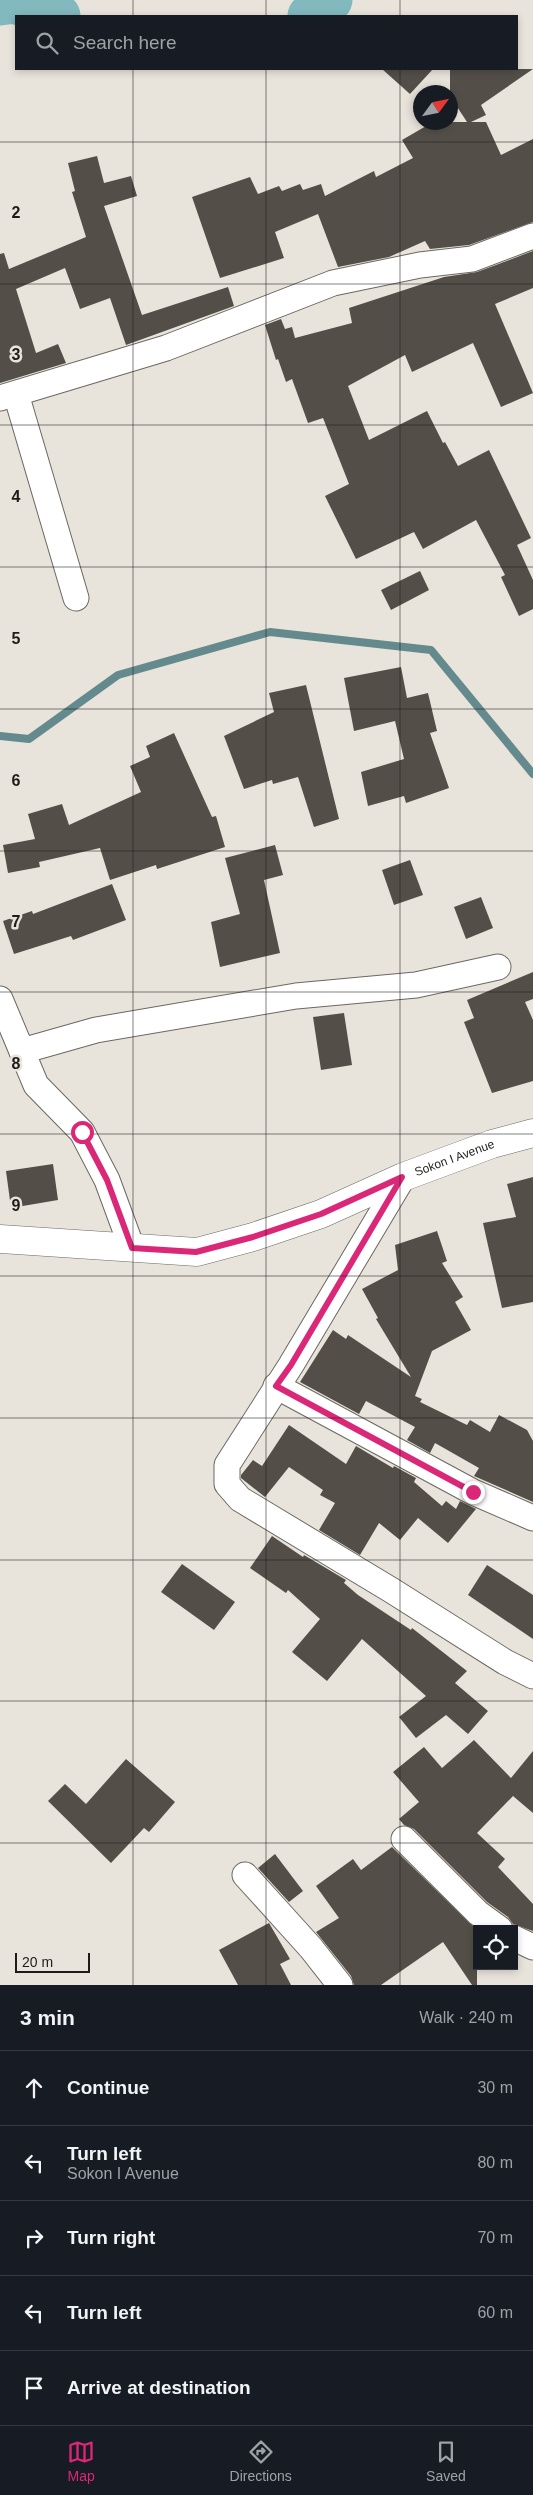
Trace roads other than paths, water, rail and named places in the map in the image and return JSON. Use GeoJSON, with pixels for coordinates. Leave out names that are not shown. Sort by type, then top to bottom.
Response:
{"type":"FeatureCollection","features":[{"type":"Feature","properties":{"kind":"street"},"geometry":{"type":"LineString","coordinates":[[76,598],[8,396],[166,348],[333,283],[420,265],[472,259],[533,236]]}},
{"type":"Feature","properties":{"kind":"street"},"geometry":{"type":"LineString","coordinates":[[22,1051],[96,1030],[296,996],[416,985],[498,967]]}},
{"type":"Feature","properties":{"kind":"street"},"geometry":{"type":"LineString","coordinates":[[0,999],[36,1085],[82,1132],[107,1180],[132,1248]]}},
{"type":"Feature","properties":{"kind":"street","name":"Sokon I Avenue"},"geometry":{"type":"LineString","coordinates":[[0,1240],[196,1252],[321,1214],[402,1177],[492,1144],[533,1134]]}},
{"type":"Feature","properties":{"kind":"street"},"geometry":{"type":"LineString","coordinates":[[402,1177],[291,1365],[227,1465],[226,1484],[240,1499],[391,1590],[505,1662],[533,1676]]}},
{"type":"Feature","properties":{"kind":"street"},"geometry":{"type":"LineString","coordinates":[[276,1386],[473,1492],[533,1518]]}},
{"type":"Feature","properties":{"kind":"street"},"geometry":{"type":"LineString","coordinates":[[404,1839],[478,1913],[494,1925]]}},
{"type":"Feature","properties":{"kind":"street"},"geometry":{"type":"LineString","coordinates":[[245,1875],[311,1948],[340,1985]]}},
{"type":"Feature","properties":{"kind":"street"},"geometry":{"type":"LineString","coordinates":[[518,1940],[533,1947]]}},
{"type":"Feature","properties":{"kind":"waterway"},"geometry":{"type":"LineString","coordinates":[[312,15],[330,0]]}},
{"type":"Feature","properties":{"kind":"waterway"},"geometry":{"type":"LineString","coordinates":[[0,3],[14,1],[55,15]]}},
{"type":"Feature","properties":{"kind":"waterway"},"geometry":{"type":"LineString","coordinates":[[0,736],[29,739],[118,675],[270,632],[431,650],[533,774]]}}]}
